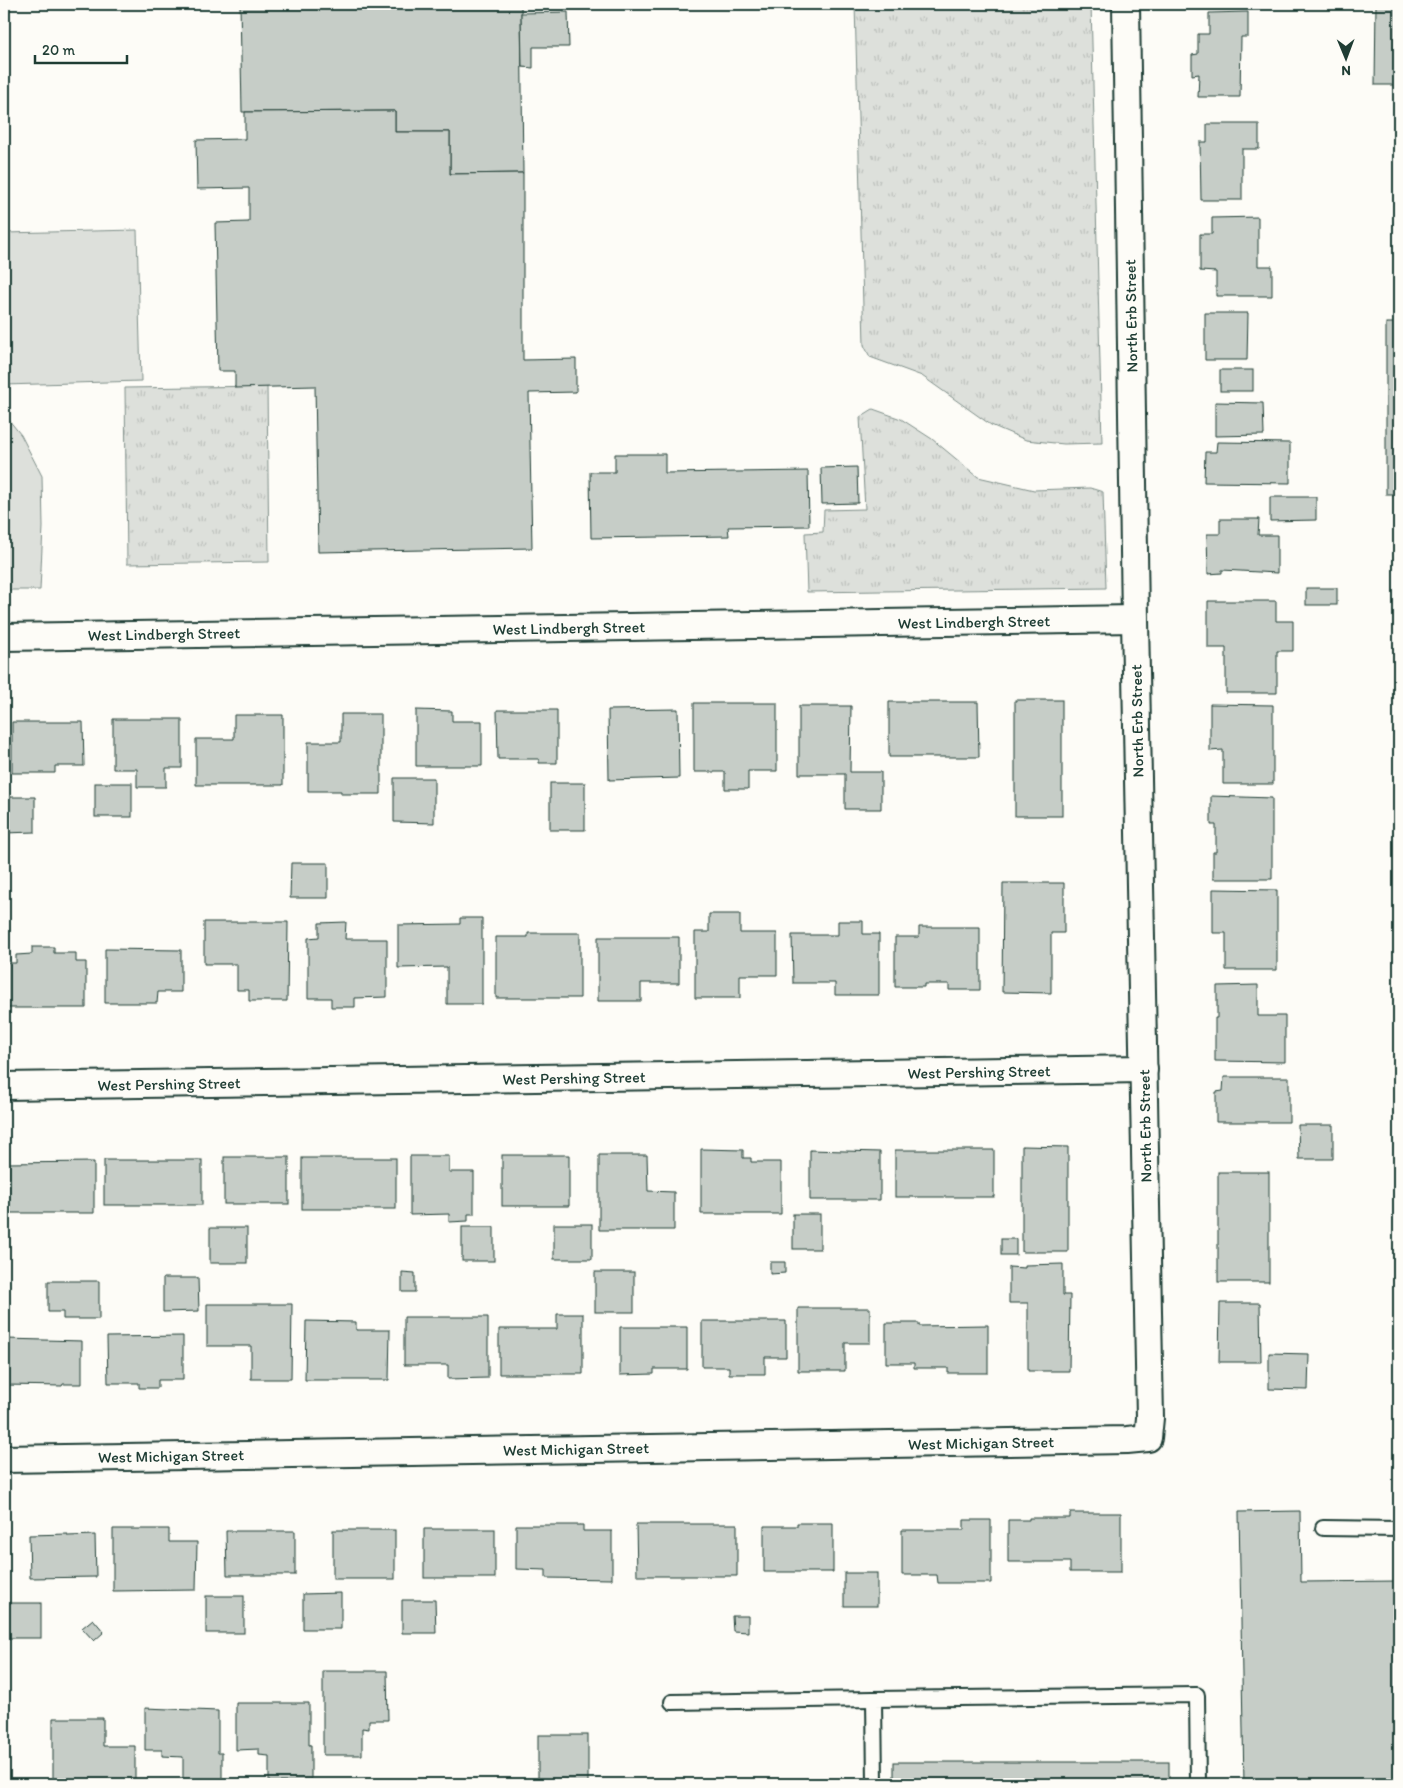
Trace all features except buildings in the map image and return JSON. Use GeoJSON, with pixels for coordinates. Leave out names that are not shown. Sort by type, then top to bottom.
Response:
{"type":"FeatureCollection","features":[{"type":"Feature","properties":{"kind":"street","name":"North Erb Street"},"geometry":{"type":"LineString","coordinates":[[1126,4],[1150,1418],[1148,1438]]}},
{"type":"Feature","properties":{"kind":"street","name":"West Lindbergh Street"},"geometry":{"type":"LineString","coordinates":[[4,637],[1135,619]]}},
{"type":"Feature","properties":{"kind":"street","name":"West Pershing Street"},"geometry":{"type":"LineString","coordinates":[[4,1086],[1144,1069]]}},
{"type":"Feature","properties":{"kind":"street","name":"West Michigan Street"},"geometry":{"type":"LineString","coordinates":[[4,1459],[1148,1438]]}},
{"type":"Feature","properties":{"kind":"lane"},"geometry":{"type":"LineString","coordinates":[[1323,1528],[1399,1528]]}},
{"type":"Feature","properties":{"kind":"lane"},"geometry":{"type":"LineString","coordinates":[[672,1702],[1197,1695],[1198,1784]]}},
{"type":"Feature","properties":{"kind":"lane"},"geometry":{"type":"LineString","coordinates":[[874,1699],[875,1784]]}},
{"type":"Feature","properties":{"kind":"green space"},"geometry":{"type":"Polygon","coordinates":[[[855,4],[1091,4],[1102,443],[1064,444],[1026,440],[991,425],[922,376],[870,357],[864,345],[855,4]]]}},
{"type":"Feature","properties":{"kind":"green space"},"geometry":{"type":"Polygon","coordinates":[[[137,230],[141,381],[4,385],[4,233],[137,230]]]}},
{"type":"Feature","properties":{"kind":"green space"},"geometry":{"type":"Polygon","coordinates":[[[267,386],[269,562],[127,564],[125,388],[267,386]]]}},
{"type":"Feature","properties":{"kind":"green space"},"geometry":{"type":"Polygon","coordinates":[[[873,409],[901,419],[932,439],[978,477],[1034,490],[1090,488],[1103,492],[1106,588],[807,592],[805,533],[823,532],[824,510],[865,509],[860,417],[873,409]]]}},
{"type":"Feature","properties":{"kind":"green space"},"geometry":{"type":"Polygon","coordinates":[[[4,414],[21,435],[42,476],[43,527],[40,590],[4,590],[4,414]]]}}]}
